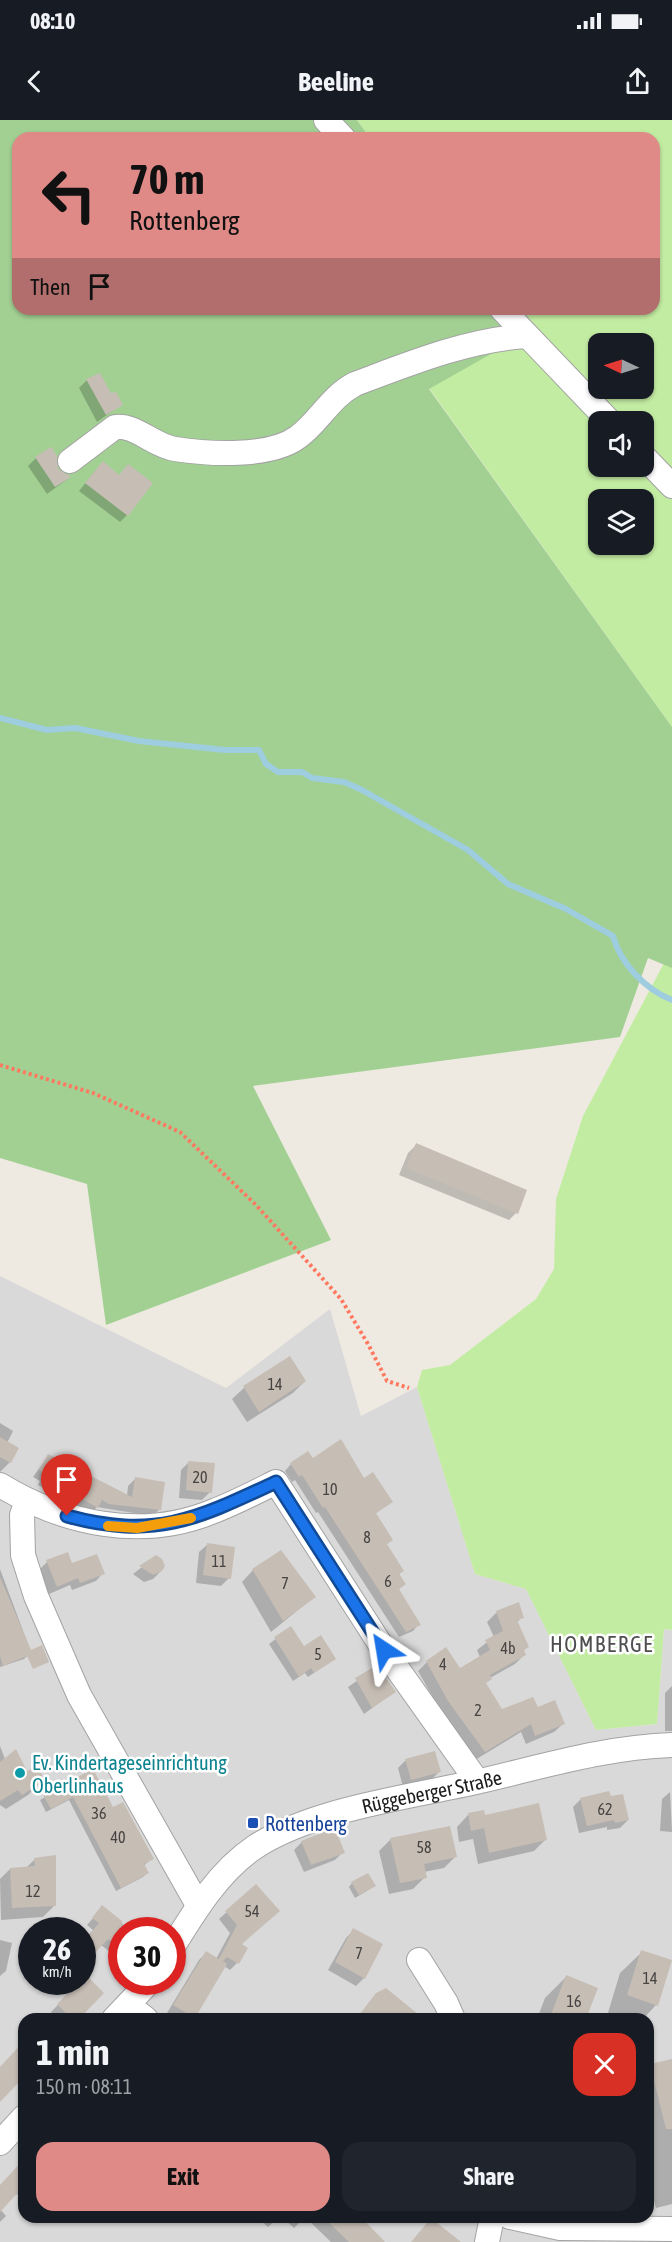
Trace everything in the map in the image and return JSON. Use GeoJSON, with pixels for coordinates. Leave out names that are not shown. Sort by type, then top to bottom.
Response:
{"type":"FeatureCollection","features":[{"type":"Feature","properties":{"kind":"street"},"geometry":{"type":"LineString","coordinates":[[326,120],[337,132]]}},
{"type":"Feature","properties":{"kind":"street"},"geometry":{"type":"LineString","coordinates":[[508,315],[599,411]]}},
{"type":"Feature","properties":{"kind":"street"},"geometry":{"type":"LineString","coordinates":[[70,461],[115,427],[124,426],[172,449],[236,452],[282,446],[298,437],[342,391],[355,384],[440,352],[495,338],[527,336]]}},
{"type":"Feature","properties":{"kind":"street"},"geometry":{"type":"LineString","coordinates":[[654,467],[672,486]]}},
{"type":"Feature","properties":{"kind":"street"},"geometry":{"type":"LineString","coordinates":[[0,1485],[27,1501],[101,1525],[137,1528],[177,1522],[213,1512],[276,1482],[384,1650],[477,1781]]}},
{"type":"Feature","properties":{"kind":"street"},"geometry":{"type":"LineString","coordinates":[[27,1501],[22,1515],[23,1555],[36,1596],[79,1695],[198,1905]]}},
{"type":"Feature","properties":{"kind":"street","name":"Rüggeberger Straße"},"geometry":{"type":"LineString","coordinates":[[186,1925],[198,1905],[252,1849],[270,1837],[313,1820],[634,1746],[672,1745]]}},
{"type":"Feature","properties":{"kind":"street"},"geometry":{"type":"LineString","coordinates":[[419,1960],[450,2013]]}},
{"type":"Feature","properties":{"kind":"street"},"geometry":{"type":"LineString","coordinates":[[131,2013],[141,1995]]}},
{"type":"Feature","properties":{"kind":"street"},"geometry":{"type":"LineString","coordinates":[[0,2142],[18,2123]]}},
{"type":"Feature","properties":{"kind":"street"},"geometry":{"type":"LineString","coordinates":[[487,2242],[491,2223]]}},
{"type":"Feature","properties":{"kind":"street"},"geometry":{"type":"LineString","coordinates":[[537,2223],[560,2228],[672,2229]]}},
{"type":"Feature","properties":{"kind":"path"},"geometry":{"type":"LineString","coordinates":[[0,1065],[93,1093],[180,1132],[256,1205],[341,1299],[387,1381],[409,1388]]}},
{"type":"Feature","properties":{"kind":"shaded area"},"geometry":{"type":"Polygon","coordinates":[[[0,1276],[226,1388],[330,1309],[361,1416],[417,1387],[475,1574],[526,1589],[596,1730],[657,1724],[664,1629],[672,1630],[672,2242],[0,2242],[0,1276]]]}},
{"type":"Feature","properties":{"kind":"green space"},"geometry":{"type":"Polygon","coordinates":[[[0,120],[357,120],[366,132],[12,132],[12,315],[495,315],[514,341],[429,389],[672,727],[672,968],[648,958],[620,1037],[253,1086],[331,1240],[106,1325],[87,1184],[0,1158],[0,120]]]}},
{"type":"Feature","properties":{"kind":"green space"},"geometry":{"type":"Polygon","coordinates":[[[357,120],[672,120],[672,727],[429,388],[514,341],[495,315],[660,315],[660,132],[366,132],[357,120]]]}},
{"type":"Feature","properties":{"kind":"green space"},"geometry":{"type":"Polygon","coordinates":[[[672,948],[672,1630],[664,1629],[657,1724],[596,1730],[526,1589],[475,1574],[417,1387],[422,1370],[450,1365],[536,1299],[554,1269],[556,1199],[583,1116],[672,948]]]}},
{"type":"Feature","properties":{"kind":"building"},"geometry":{"type":"Polygon","coordinates":[[[100,373],[111,393],[116,392],[123,405],[106,415],[86,379],[100,373]]]}},
{"type":"Feature","properties":{"kind":"building"},"geometry":{"type":"Polygon","coordinates":[[[51,447],[57,456],[58,469],[71,477],[55,487],[35,457],[51,447]]]}},
{"type":"Feature","properties":{"kind":"building"},"geometry":{"type":"Polygon","coordinates":[[[103,461],[119,475],[128,464],[153,483],[128,516],[85,483],[103,461]]]}},
{"type":"Feature","properties":{"kind":"building"},"geometry":{"type":"Polygon","coordinates":[[[416,1143],[527,1190],[518,1214],[406,1168],[416,1143]]]}},
{"type":"Feature","properties":{"kind":"building"},"geometry":{"type":"Polygon","coordinates":[[[290,1356],[306,1381],[259,1412],[243,1386],[290,1356]]]}},
{"type":"Feature","properties":{"kind":"building"},"geometry":{"type":"Polygon","coordinates":[[[0,1437],[19,1448],[11,1463],[0,1457],[0,1437]]]}},
{"type":"Feature","properties":{"kind":"building"},"geometry":{"type":"Polygon","coordinates":[[[341,1439],[364,1478],[373,1472],[393,1502],[376,1513],[393,1540],[387,1544],[404,1571],[399,1574],[406,1584],[399,1589],[421,1625],[406,1632],[325,1507],[323,1508],[302,1475],[299,1477],[290,1463],[308,1451],[313,1458],[341,1439]]]}},
{"type":"Feature","properties":{"kind":"building"},"geometry":{"type":"Polygon","coordinates":[[[48,1454],[132,1497],[135,1477],[165,1482],[161,1510],[109,1504],[102,1500],[98,1508],[44,1477],[45,1474],[39,1470],[48,1454]]]}},
{"type":"Feature","properties":{"kind":"building"},"geometry":{"type":"Polygon","coordinates":[[[188,1461],[215,1463],[212,1493],[186,1490],[188,1461]]]}},
{"type":"Feature","properties":{"kind":"building"},"geometry":{"type":"Polygon","coordinates":[[[207,1543],[235,1547],[231,1579],[203,1575],[207,1543]]]}},
{"type":"Feature","properties":{"kind":"building"},"geometry":{"type":"Polygon","coordinates":[[[281,1550],[316,1597],[283,1621],[252,1569],[281,1550]]]}},
{"type":"Feature","properties":{"kind":"building"},"geometry":{"type":"Polygon","coordinates":[[[68,1552],[72,1563],[97,1554],[105,1574],[80,1583],[78,1578],[57,1587],[46,1560],[68,1552]]]}},
{"type":"Feature","properties":{"kind":"building"},"geometry":{"type":"Polygon","coordinates":[[[156,1555],[162,1559],[165,1566],[162,1571],[153,1575],[139,1566],[156,1555]]]}},
{"type":"Feature","properties":{"kind":"building"},"geometry":{"type":"Polygon","coordinates":[[[0,1577],[31,1650],[42,1645],[49,1662],[33,1669],[27,1656],[3,1666],[0,1656],[0,1577]]]}},
{"type":"Feature","properties":{"kind":"building"},"geometry":{"type":"Polygon","coordinates":[[[519,1602],[524,1618],[517,1620],[529,1647],[524,1650],[526,1655],[490,1675],[492,1679],[486,1683],[502,1709],[533,1697],[538,1707],[555,1700],[565,1724],[535,1736],[531,1724],[485,1752],[448,1701],[426,1661],[446,1647],[460,1668],[490,1650],[485,1640],[503,1631],[496,1611],[519,1602]]]}},
{"type":"Feature","properties":{"kind":"building"},"geometry":{"type":"Polygon","coordinates":[[[291,1626],[304,1646],[321,1635],[336,1659],[314,1673],[311,1668],[299,1677],[274,1637],[291,1626]]]}},
{"type":"Feature","properties":{"kind":"building"},"geometry":{"type":"Polygon","coordinates":[[[377,1665],[396,1692],[372,1708],[355,1678],[377,1665]]]}},
{"type":"Feature","properties":{"kind":"building","name":"Ev. Kindertageseinrichtung Oberlinhaus"},"geometry":{"type":"Polygon","coordinates":[[[16,1749],[27,1771],[37,1766],[45,1780],[22,1795],[18,1790],[0,1801],[0,1762],[16,1749]]]}},
{"type":"Feature","properties":{"kind":"building"},"geometry":{"type":"Polygon","coordinates":[[[435,1751],[441,1772],[411,1780],[405,1759],[435,1751]]]}},
{"type":"Feature","properties":{"kind":"building"},"geometry":{"type":"Polygon","coordinates":[[[93,1769],[113,1807],[123,1802],[154,1859],[144,1864],[149,1873],[121,1888],[73,1797],[51,1809],[43,1795],[93,1769]]]}},
{"type":"Feature","properties":{"kind":"building"},"geometry":{"type":"Polygon","coordinates":[[[609,1791],[611,1796],[623,1794],[629,1820],[615,1823],[614,1820],[587,1826],[580,1798],[609,1791]]]}},
{"type":"Feature","properties":{"kind":"building"},"geometry":{"type":"Polygon","coordinates":[[[539,1803],[547,1840],[489,1853],[484,1828],[471,1831],[468,1813],[484,1810],[485,1815],[539,1803]]]}},
{"type":"Feature","properties":{"kind":"building"},"geometry":{"type":"Polygon","coordinates":[[[450,1826],[457,1857],[424,1864],[427,1878],[400,1883],[390,1838],[450,1826]]]}},
{"type":"Feature","properties":{"kind":"building"},"geometry":{"type":"Polygon","coordinates":[[[335,1828],[345,1853],[311,1865],[301,1841],[335,1828]]]}},
{"type":"Feature","properties":{"kind":"building"},"geometry":{"type":"Polygon","coordinates":[[[56,1855],[56,1906],[12,1908],[10,1868],[35,1866],[34,1858],[56,1855]]]}},
{"type":"Feature","properties":{"kind":"building"},"geometry":{"type":"Polygon","coordinates":[[[368,1873],[376,1886],[359,1895],[351,1882],[368,1873]]]}},
{"type":"Feature","properties":{"kind":"building"},"geometry":{"type":"Polygon","coordinates":[[[256,1884],[280,1911],[242,1944],[248,1948],[239,1964],[227,1957],[223,1961],[227,1964],[198,2013],[187,2013],[173,2005],[179,1995],[186,1995],[186,1984],[206,1951],[219,1959],[237,1925],[225,1911],[256,1884]]]}},
{"type":"Feature","properties":{"kind":"building"},"geometry":{"type":"Polygon","coordinates":[[[102,1905],[117,1917],[108,1917],[108,1939],[96,1952],[96,1927],[99,1923],[96,1917],[93,1917],[102,1905]]]}},
{"type":"Feature","properties":{"kind":"building"},"geometry":{"type":"Polygon","coordinates":[[[353,1928],[383,1944],[365,1979],[335,1962],[353,1928]]]}},
{"type":"Feature","properties":{"kind":"building"},"geometry":{"type":"Polygon","coordinates":[[[641,1950],[672,1960],[658,2006],[627,1995],[641,1950]]]}},
{"type":"Feature","properties":{"kind":"building"},"geometry":{"type":"Polygon","coordinates":[[[566,1975],[598,1988],[588,2013],[552,2013],[566,1975]]]}},
{"type":"Feature","properties":{"kind":"building"},"geometry":{"type":"Polygon","coordinates":[[[96,1985],[104,1993],[85,2013],[66,2013],[57,2004],[66,1995],[96,1995],[96,1985]]]}},
{"type":"Feature","properties":{"kind":"building"},"geometry":{"type":"Polygon","coordinates":[[[386,1988],[417,2013],[361,2013],[376,1993],[386,1988]]]}},
{"type":"Feature","properties":{"kind":"building"},"geometry":{"type":"Polygon","coordinates":[[[18,2048],[18,2083],[0,2102],[0,2067],[18,2048]]]}},
{"type":"Feature","properties":{"kind":"building"},"geometry":{"type":"Polygon","coordinates":[[[672,2059],[672,2129],[666,2129],[654,2080],[654,2063],[672,2059]]]}},
{"type":"Feature","properties":{"kind":"building"},"geometry":{"type":"Polygon","coordinates":[[[18,2166],[18,2192],[0,2212],[0,2185],[18,2166]]]}},
{"type":"Feature","properties":{"kind":"building"},"geometry":{"type":"Polygon","coordinates":[[[329,2223],[367,2223],[385,2242],[349,2242],[329,2223]]]}},
{"type":"Feature","properties":{"kind":"building"},"geometry":{"type":"Polygon","coordinates":[[[427,2223],[437,2223],[461,2242],[411,2242],[427,2223]]]}},
{"type":"Feature","properties":{"kind":"waterway"},"geometry":{"type":"LineString","coordinates":[[0,718],[47,730],[75,728],[139,741],[225,750],[259,750],[266,764],[278,772],[302,772],[312,778],[344,782],[468,850],[508,884],[566,909],[613,936],[616,946],[635,974],[653,990],[672,1000]]}},
{"type":"Feature","properties":{"kind":"slow traffic"},"geometry":{"type":"LineString","coordinates":[[108,1526],[137,1528],[191,1518]]}},
{"type":"Feature","properties":{"kind":"place","name":"Ev. Kindertageseinrichtung Oberlinhaus"},"geometry":{"type":"Point","coordinates":[20,1773]}},
{"type":"Feature","properties":{"kind":"place","name":"Rottenberg"},"geometry":{"type":"Point","coordinates":[253,1823]}},
{"type":"Feature","properties":{"kind":"district","name":"HOMBERGE"},"geometry":{"type":"Point","coordinates":[602,1644]}},
{"type":"Feature","properties":{"kind":"route"},"geometry":{"type":"LineString","coordinates":[[67,1516],[101,1525],[137,1528],[177,1522],[213,1512],[276,1482],[384,1650]]}}]}
